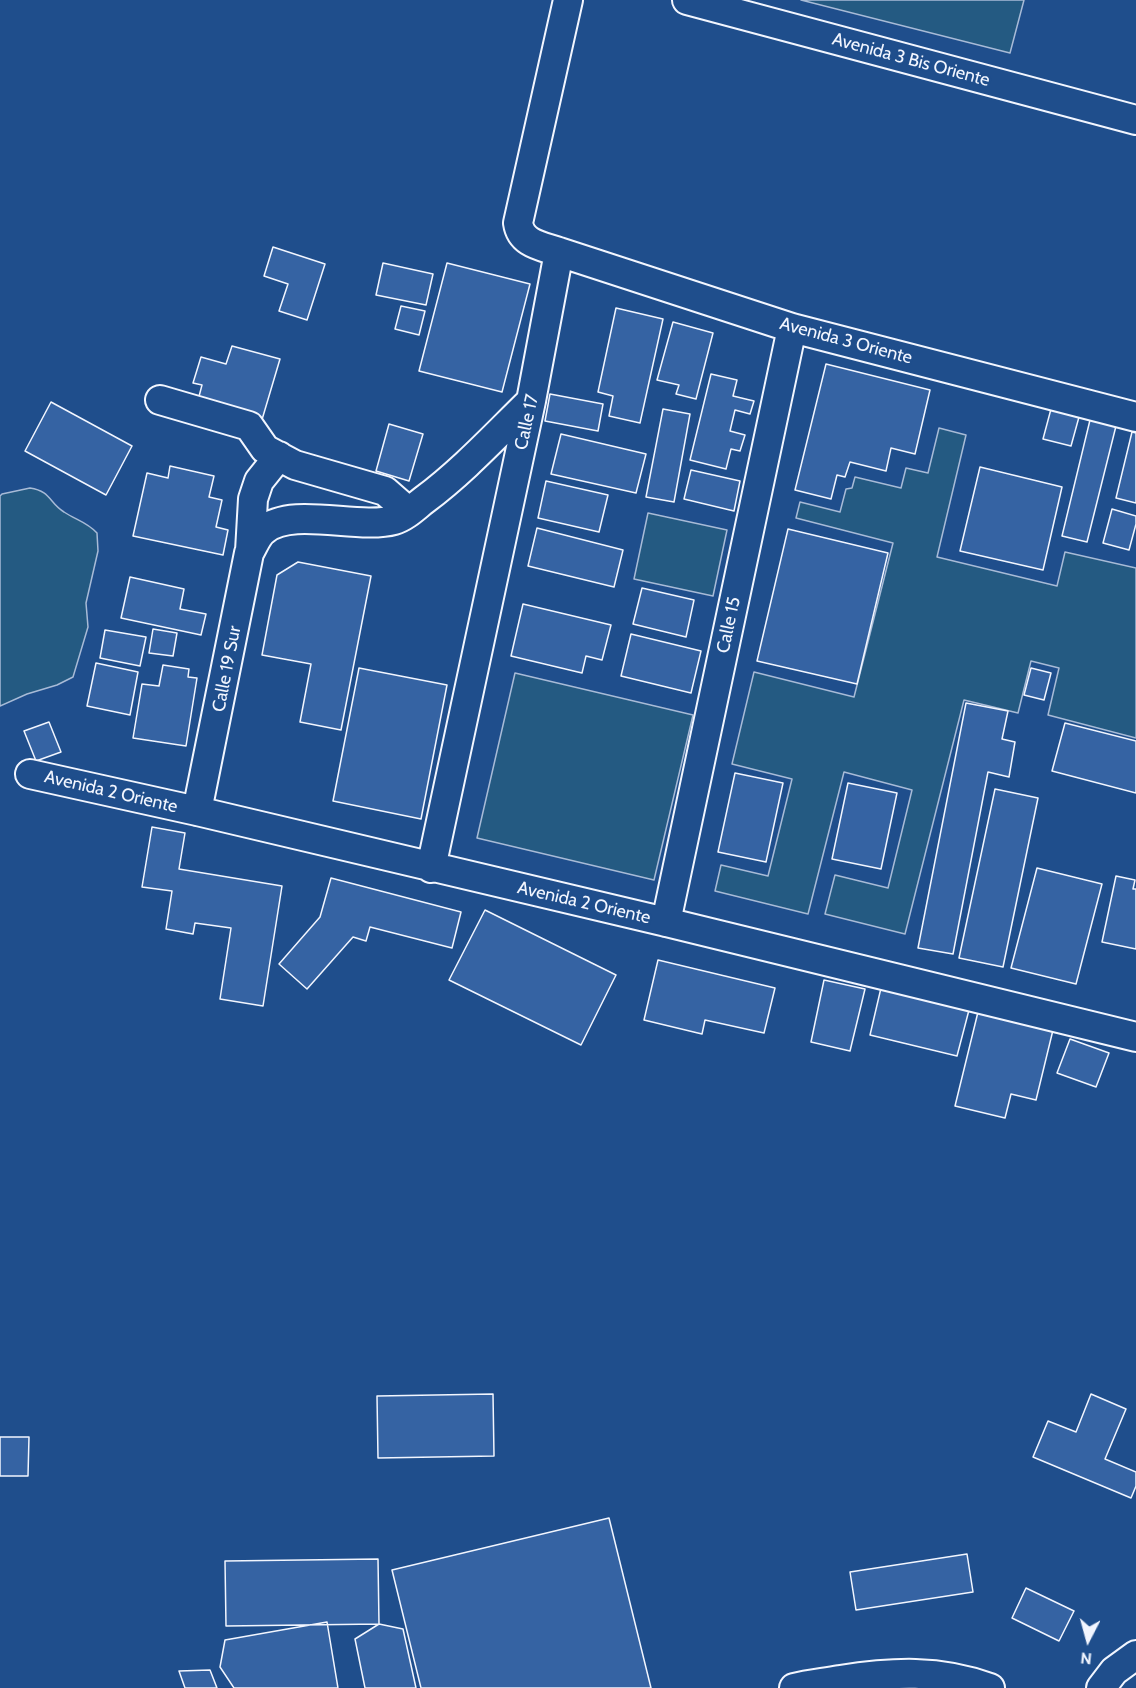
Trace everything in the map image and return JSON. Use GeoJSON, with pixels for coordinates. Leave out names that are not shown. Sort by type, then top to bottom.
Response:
{"type":"FeatureCollection","features":[{"type":"Feature","properties":{"kind":"street"},"geometry":{"type":"LineString","coordinates":[[559,252],[524,238],[519,231],[518,223],[568,0]]}},
{"type":"Feature","properties":{"kind":"street","name":"Avenida 3 Bis Oriente"},"geometry":{"type":"LineString","coordinates":[[687,0],[1136,120]]}},
{"type":"Feature","properties":{"kind":"street","name":"Avenida 3 Oriente"},"geometry":{"type":"LineString","coordinates":[[559,252],[792,328],[1136,417]]}},
{"type":"Feature","properties":{"kind":"street","name":"Calle 17"},"geometry":{"type":"LineString","coordinates":[[431,868],[531,401],[559,252]]}},
{"type":"Feature","properties":{"kind":"street","name":"Calle 15"},"geometry":{"type":"LineString","coordinates":[[666,922],[792,328]]}},
{"type":"Feature","properties":{"kind":"street"},"geometry":{"type":"LineString","coordinates":[[160,400],[249,426],[265,449],[295,465],[385,491],[409,512]]}},
{"type":"Feature","properties":{"kind":"street"},"geometry":{"type":"LineString","coordinates":[[257,541],[276,522],[296,519],[383,522],[409,512],[451,480],[531,401]]}},
{"type":"Feature","properties":{"kind":"street","name":"Calle 19 Sur"},"geometry":{"type":"LineString","coordinates":[[197,812],[257,541],[253,499],[259,481],[279,456]]}},
{"type":"Feature","properties":{"kind":"street","name":"Avenida 2 Oriente"},"geometry":{"type":"LineString","coordinates":[[30,774],[666,922],[1136,1037]]}},
{"type":"Feature","properties":{"kind":"street"},"geometry":{"type":"LineString","coordinates":[[794,1688],[874,1675],[921,1673],[970,1681],[990,1688]]}},
{"type":"Feature","properties":{"kind":"shaded area"},"geometry":{"type":"Polygon","coordinates":[[[801,0],[1024,0],[1010,53],[801,0]]]}},
{"type":"Feature","properties":{"kind":"shaded area"},"geometry":{"type":"Polygon","coordinates":[[[939,428],[966,435],[937,557],[1057,586],[1065,552],[1136,568],[1136,738],[1048,715],[1059,668],[1031,661],[1018,713],[964,700],[905,934],[825,914],[835,875],[888,888],[912,790],[844,772],[808,914],[715,891],[721,865],[768,876],[792,779],[732,764],[754,672],[854,697],[893,543],[796,518],[800,502],[840,512],[846,489],[852,488],[855,477],[901,488],[906,468],[928,473],[939,428]]]}},
{"type":"Feature","properties":{"kind":"shaded area"},"geometry":{"type":"Polygon","coordinates":[[[30,488],[42,492],[59,509],[97,533],[98,551],[86,603],[88,627],[73,677],[0,706],[0,496],[30,488]]]}},
{"type":"Feature","properties":{"kind":"shaded area"},"geometry":{"type":"Polygon","coordinates":[[[648,513],[727,530],[713,596],[634,579],[648,513]]]}},
{"type":"Feature","properties":{"kind":"shaded area"},"geometry":{"type":"Polygon","coordinates":[[[515,673],[693,715],[654,880],[477,838],[515,673]]]}},
{"type":"Feature","properties":{"kind":"building"},"geometry":{"type":"Polygon","coordinates":[[[273,247],[325,264],[307,320],[279,311],[288,284],[264,276],[273,247]]]}},
{"type":"Feature","properties":{"kind":"building"},"geometry":{"type":"Polygon","coordinates":[[[383,263],[433,274],[426,305],[376,295],[383,263]]]}},
{"type":"Feature","properties":{"kind":"building"},"geometry":{"type":"Polygon","coordinates":[[[447,263],[530,284],[502,392],[419,371],[447,263]]]}},
{"type":"Feature","properties":{"kind":"building"},"geometry":{"type":"Polygon","coordinates":[[[401,306],[425,311],[419,335],[395,329],[401,306]]]}},
{"type":"Feature","properties":{"kind":"building"},"geometry":{"type":"Polygon","coordinates":[[[616,308],[663,319],[640,423],[609,416],[613,396],[598,392],[616,308]]]}},
{"type":"Feature","properties":{"kind":"building"},"geometry":{"type":"Polygon","coordinates":[[[673,322],[713,333],[696,399],[676,394],[679,385],[657,380],[673,322]]]}},
{"type":"Feature","properties":{"kind":"building"},"geometry":{"type":"Polygon","coordinates":[[[232,346],[280,359],[261,423],[197,404],[202,385],[193,383],[201,357],[226,364],[232,346]]]}},
{"type":"Feature","properties":{"kind":"building"},"geometry":{"type":"Polygon","coordinates":[[[826,364],[930,390],[915,454],[891,448],[886,471],[850,462],[845,477],[837,475],[831,499],[795,490],[826,364]]]}},
{"type":"Feature","properties":{"kind":"building"},"geometry":{"type":"Polygon","coordinates":[[[711,374],[737,380],[733,396],[754,401],[750,414],[735,410],[730,431],[745,435],[740,451],[731,449],[726,469],[690,460],[711,374]]]}},
{"type":"Feature","properties":{"kind":"building"},"geometry":{"type":"Polygon","coordinates":[[[550,394],[603,404],[598,431],[545,421],[550,394]]]}},
{"type":"Feature","properties":{"kind":"building"},"geometry":{"type":"Polygon","coordinates":[[[51,402],[132,446],[106,495],[25,451],[51,402]]]}},
{"type":"Feature","properties":{"kind":"building"},"geometry":{"type":"Polygon","coordinates":[[[663,409],[690,414],[674,502],[646,497],[663,409]]]}},
{"type":"Feature","properties":{"kind":"building"},"geometry":{"type":"Polygon","coordinates":[[[1051,409],[1079,417],[1071,446],[1043,439],[1051,409]]]}},
{"type":"Feature","properties":{"kind":"building"},"geometry":{"type":"Polygon","coordinates":[[[1090,420],[1116,426],[1087,542],[1062,536],[1090,420]]]}},
{"type":"Feature","properties":{"kind":"building"},"geometry":{"type":"Polygon","coordinates":[[[389,424],[423,434],[409,481],[376,471],[389,424]]]}},
{"type":"Feature","properties":{"kind":"building"},"geometry":{"type":"Polygon","coordinates":[[[1132,432],[1136,433],[1136,503],[1116,498],[1132,432]]]}},
{"type":"Feature","properties":{"kind":"building"},"geometry":{"type":"Polygon","coordinates":[[[561,434],[646,454],[636,493],[551,474],[561,434]]]}},
{"type":"Feature","properties":{"kind":"building"},"geometry":{"type":"Polygon","coordinates":[[[170,466],[214,476],[209,497],[222,500],[216,527],[228,530],[223,555],[133,536],[147,473],[168,478],[170,466]]]}},
{"type":"Feature","properties":{"kind":"building"},"geometry":{"type":"Polygon","coordinates":[[[980,467],[1062,487],[1043,570],[960,551],[980,467]]]}},
{"type":"Feature","properties":{"kind":"building"},"geometry":{"type":"Polygon","coordinates":[[[691,470],[740,481],[734,511],[684,499],[691,470]]]}},
{"type":"Feature","properties":{"kind":"building"},"geometry":{"type":"Polygon","coordinates":[[[546,481],[608,495],[599,532],[538,518],[546,481]]]}},
{"type":"Feature","properties":{"kind":"building"},"geometry":{"type":"Polygon","coordinates":[[[1112,509],[1136,516],[1129,550],[1103,543],[1112,509]]]}},
{"type":"Feature","properties":{"kind":"building"},"geometry":{"type":"Polygon","coordinates":[[[537,528],[623,550],[614,587],[528,566],[537,528]]]}},
{"type":"Feature","properties":{"kind":"building"},"geometry":{"type":"Polygon","coordinates":[[[788,529],[888,553],[857,684],[757,661],[788,529]]]}},
{"type":"Feature","properties":{"kind":"building"},"geometry":{"type":"Polygon","coordinates":[[[298,562],[371,576],[341,730],[300,722],[311,664],[262,655],[277,575],[298,562]]]}},
{"type":"Feature","properties":{"kind":"building"},"geometry":{"type":"Polygon","coordinates":[[[130,577],[184,589],[180,609],[206,614],[201,635],[121,618],[130,577]]]}},
{"type":"Feature","properties":{"kind":"building"},"geometry":{"type":"Polygon","coordinates":[[[642,588],[694,600],[686,637],[633,624],[642,588]]]}},
{"type":"Feature","properties":{"kind":"building"},"geometry":{"type":"Polygon","coordinates":[[[523,604],[611,625],[602,660],[586,656],[582,673],[511,656],[523,604]]]}},
{"type":"Feature","properties":{"kind":"building"},"geometry":{"type":"Polygon","coordinates":[[[153,629],[177,633],[173,656],[149,653],[153,629]]]}},
{"type":"Feature","properties":{"kind":"building"},"geometry":{"type":"Polygon","coordinates":[[[105,630],[146,637],[140,666],[100,658],[105,630]]]}},
{"type":"Feature","properties":{"kind":"building"},"geometry":{"type":"Polygon","coordinates":[[[631,634],[701,651],[691,693],[621,676],[631,634]]]}},
{"type":"Feature","properties":{"kind":"building"},"geometry":{"type":"Polygon","coordinates":[[[96,663],[138,672],[130,715],[87,706],[96,663]]]}},
{"type":"Feature","properties":{"kind":"building"},"geometry":{"type":"Polygon","coordinates":[[[163,665],[189,669],[188,677],[197,678],[186,746],[133,738],[142,684],[159,686],[163,665]]]}},
{"type":"Feature","properties":{"kind":"building"},"geometry":{"type":"Polygon","coordinates":[[[359,668],[447,685],[421,819],[333,801],[359,668]]]}},
{"type":"Feature","properties":{"kind":"building"},"geometry":{"type":"Polygon","coordinates":[[[1031,668],[1051,673],[1044,700],[1024,695],[1031,668]]]}},
{"type":"Feature","properties":{"kind":"building"},"geometry":{"type":"Polygon","coordinates":[[[966,703],[1008,711],[1002,739],[1015,742],[1009,777],[988,772],[953,954],[918,948],[966,703]]]}},
{"type":"Feature","properties":{"kind":"building"},"geometry":{"type":"Polygon","coordinates":[[[49,722],[61,752],[36,761],[24,731],[49,722]]]}},
{"type":"Feature","properties":{"kind":"building"},"geometry":{"type":"Polygon","coordinates":[[[1065,723],[1136,741],[1136,793],[1052,771],[1065,723]]]}},
{"type":"Feature","properties":{"kind":"building"},"geometry":{"type":"Polygon","coordinates":[[[735,773],[783,783],[766,862],[718,852],[735,773]]]}},
{"type":"Feature","properties":{"kind":"building"},"geometry":{"type":"Polygon","coordinates":[[[848,783],[897,793],[881,869],[832,859],[848,783]]]}},
{"type":"Feature","properties":{"kind":"building"},"geometry":{"type":"Polygon","coordinates":[[[995,789],[1038,798],[1003,967],[959,958],[995,789]]]}},
{"type":"Feature","properties":{"kind":"building"},"geometry":{"type":"Polygon","coordinates":[[[152,827],[185,833],[179,869],[282,886],[263,1006],[220,999],[231,928],[195,923],[193,934],[166,929],[172,891],[142,887],[152,827]]]}},
{"type":"Feature","properties":{"kind":"building"},"geometry":{"type":"Polygon","coordinates":[[[1037,868],[1102,884],[1076,984],[1011,968],[1037,868]]]}},
{"type":"Feature","properties":{"kind":"building"},"geometry":{"type":"Polygon","coordinates":[[[1116,876],[1135,880],[1133,889],[1136,889],[1136,949],[1102,942],[1116,876]]]}},
{"type":"Feature","properties":{"kind":"building"},"geometry":{"type":"Polygon","coordinates":[[[331,878],[461,912],[452,948],[370,927],[366,941],[353,937],[307,989],[279,964],[320,917],[331,878]]]}},
{"type":"Feature","properties":{"kind":"building"},"geometry":{"type":"Polygon","coordinates":[[[485,910],[616,975],[581,1045],[449,980],[485,910]]]}},
{"type":"Feature","properties":{"kind":"building"},"geometry":{"type":"Polygon","coordinates":[[[658,960],[775,988],[764,1033],[705,1020],[702,1034],[644,1020],[658,960]]]}},
{"type":"Feature","properties":{"kind":"building"},"geometry":{"type":"Polygon","coordinates":[[[824,980],[865,989],[850,1051],[811,1042],[824,980]]]}},
{"type":"Feature","properties":{"kind":"building"},"geometry":{"type":"Polygon","coordinates":[[[881,988],[969,1010],[957,1056],[870,1035],[881,988]]]}},
{"type":"Feature","properties":{"kind":"building"},"geometry":{"type":"Polygon","coordinates":[[[978,1012],[1053,1030],[1036,1100],[1011,1094],[1005,1118],[955,1106],[978,1012]]]}},
{"type":"Feature","properties":{"kind":"building"},"geometry":{"type":"Polygon","coordinates":[[[1070,1039],[1109,1053],[1096,1087],[1057,1073],[1070,1039]]]}},
{"type":"Feature","properties":{"kind":"building"},"geometry":{"type":"Polygon","coordinates":[[[493,1394],[494,1456],[378,1458],[377,1396],[493,1394]]]}},
{"type":"Feature","properties":{"kind":"building"},"geometry":{"type":"Polygon","coordinates":[[[1091,1394],[1126,1409],[1105,1459],[1136,1472],[1136,1486],[1131,1498],[1033,1457],[1048,1421],[1076,1432],[1091,1394]]]}},
{"type":"Feature","properties":{"kind":"building"},"geometry":{"type":"Polygon","coordinates":[[[0,1437],[29,1437],[28,1476],[0,1476],[0,1437]]]}},
{"type":"Feature","properties":{"kind":"building"},"geometry":{"type":"Polygon","coordinates":[[[609,1518],[651,1688],[421,1688],[392,1570],[609,1518]]]}},
{"type":"Feature","properties":{"kind":"building"},"geometry":{"type":"Polygon","coordinates":[[[967,1554],[973,1592],[856,1610],[850,1572],[967,1554]]]}},
{"type":"Feature","properties":{"kind":"building"},"geometry":{"type":"Polygon","coordinates":[[[378,1559],[379,1624],[226,1626],[225,1561],[378,1559]]]}},
{"type":"Feature","properties":{"kind":"building"},"geometry":{"type":"Polygon","coordinates":[[[1026,1588],[1074,1611],[1059,1641],[1012,1618],[1026,1588]]]}},
{"type":"Feature","properties":{"kind":"building"},"geometry":{"type":"Polygon","coordinates":[[[327,1622],[338,1688],[234,1688],[220,1667],[225,1640],[327,1622]]]}},
{"type":"Feature","properties":{"kind":"building"},"geometry":{"type":"Polygon","coordinates":[[[379,1624],[403,1629],[416,1688],[365,1688],[355,1639],[379,1624]]]}},
{"type":"Feature","properties":{"kind":"building"},"geometry":{"type":"Polygon","coordinates":[[[210,1670],[217,1688],[185,1688],[179,1671],[210,1670]]]}}]}
